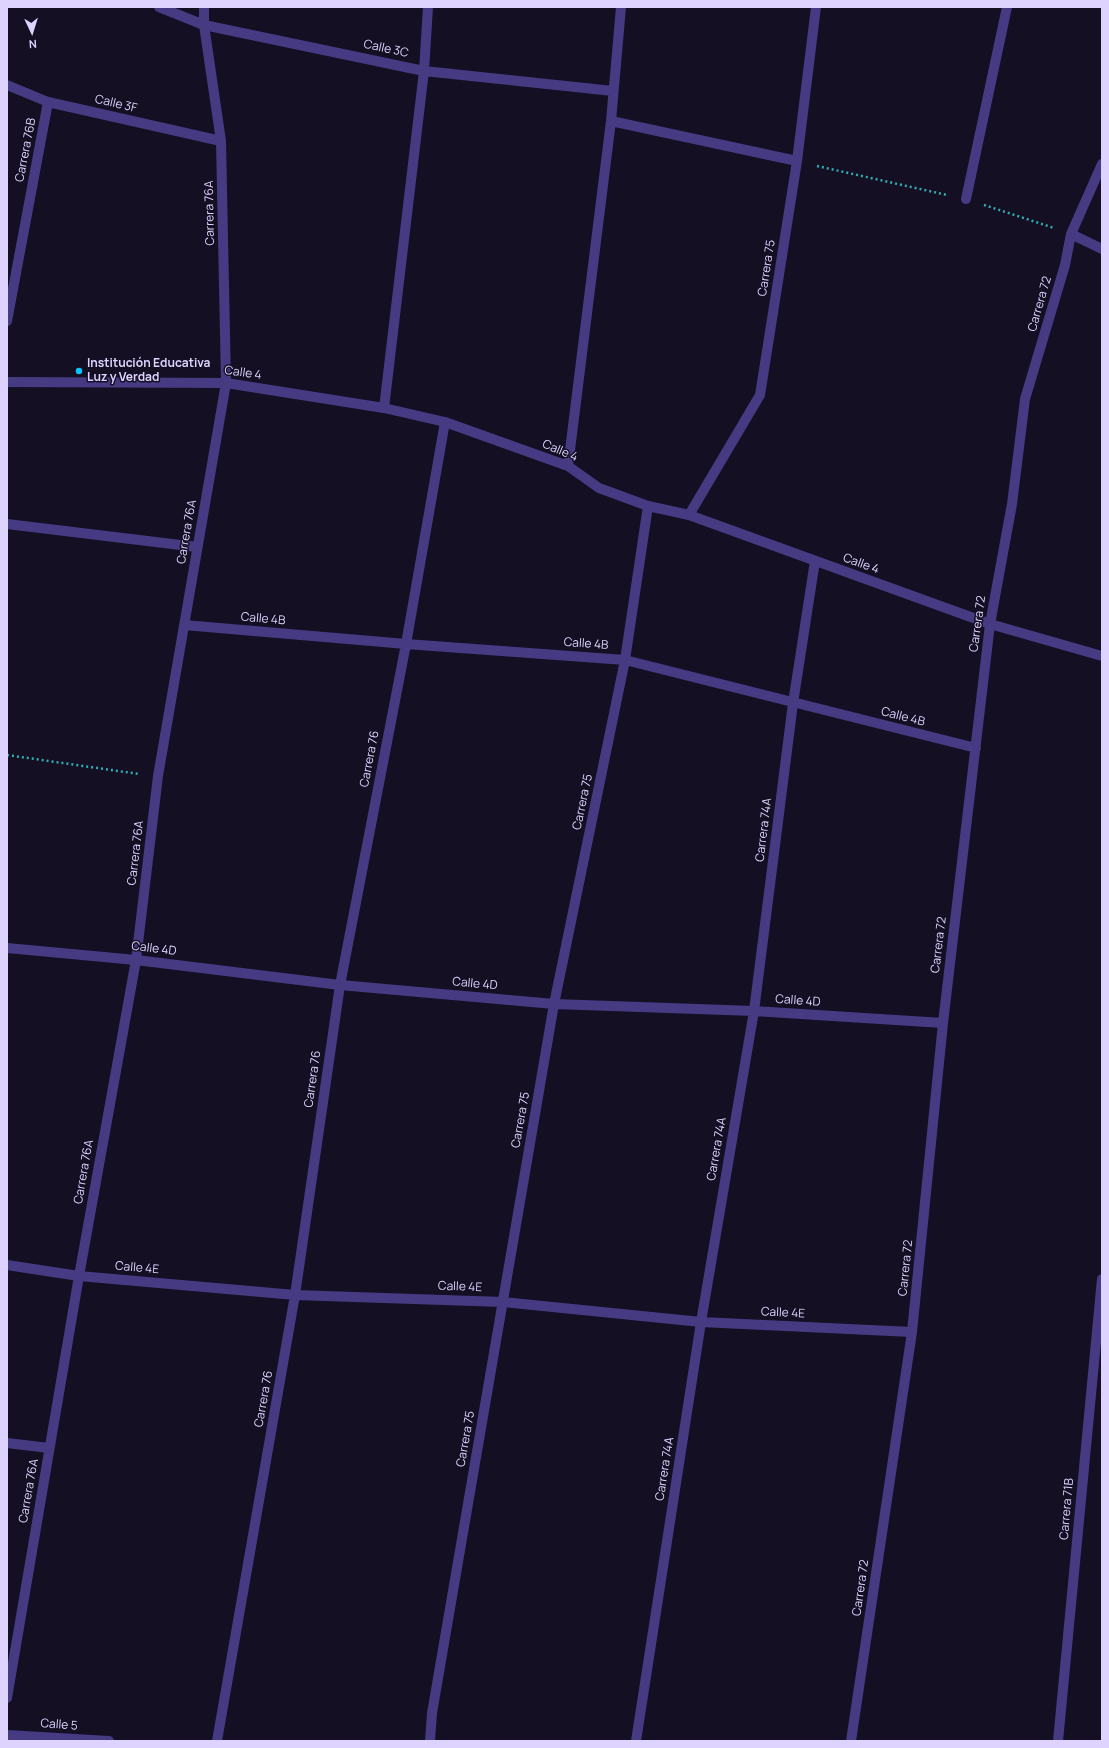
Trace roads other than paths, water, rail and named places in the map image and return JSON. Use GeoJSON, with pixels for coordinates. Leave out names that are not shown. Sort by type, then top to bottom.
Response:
{"type":"FeatureCollection","features":[{"type":"Feature","properties":{"kind":"street","name":"Calle 3C"},"geometry":{"type":"LineString","coordinates":[[159,7],[204,25],[424,71],[613,91]]}},
{"type":"Feature","properties":{"kind":"street","name":"Carrera 76A"},"geometry":{"type":"LineString","coordinates":[[7,1698],[79,1276],[136,960],[158,776],[226,383],[221,141],[204,25],[204,7]]}},
{"type":"Feature","properties":{"kind":"street"},"geometry":{"type":"LineString","coordinates":[[384,408],[424,71],[428,7]]}},
{"type":"Feature","properties":{"kind":"street"},"geometry":{"type":"LineString","coordinates":[[568,466],[611,121],[621,7]]}},
{"type":"Feature","properties":{"kind":"street","name":"Carrera 75"},"geometry":{"type":"LineString","coordinates":[[689,514],[760,395],[797,161],[816,7]]}},
{"type":"Feature","properties":{"kind":"street"},"geometry":{"type":"LineString","coordinates":[[966,199],[1007,7]]}},
{"type":"Feature","properties":{"kind":"street","name":"Calle 3F"},"geometry":{"type":"LineString","coordinates":[[7,86],[48,102],[221,141]]}},
{"type":"Feature","properties":{"kind":"street","name":"Carrera 76B"},"geometry":{"type":"LineString","coordinates":[[7,321],[48,102]]}},
{"type":"Feature","properties":{"kind":"street"},"geometry":{"type":"LineString","coordinates":[[611,121],[797,161]]}},
{"type":"Feature","properties":{"kind":"street","name":"Carrera 72"},"geometry":{"type":"LineString","coordinates":[[851,1741],[912,1332],[943,1023],[990,624],[1012,504],[1025,399],[1065,265],[1071,234],[1102,164]]}},
{"type":"Feature","properties":{"kind":"street"},"geometry":{"type":"LineString","coordinates":[[1071,234],[1102,249]]}},
{"type":"Feature","properties":{"kind":"street","name":"Calle 4"},"geometry":{"type":"LineString","coordinates":[[7,382],[226,383],[384,408],[445,422],[568,466],[599,488],[648,506],[689,514],[990,624],[1102,656]]}},
{"type":"Feature","properties":{"kind":"street","name":"Carrera 76"},"geometry":{"type":"LineString","coordinates":[[217,1741],[295,1295],[340,985],[406,644],[445,422]]}},
{"type":"Feature","properties":{"kind":"street","name":"Carrera 75"},"geometry":{"type":"LineString","coordinates":[[430,1741],[432,1712],[554,1004],[626,660],[648,506]]}},
{"type":"Feature","properties":{"kind":"street"},"geometry":{"type":"LineString","coordinates":[[7,524],[197,547]]}},
{"type":"Feature","properties":{"kind":"street","name":"Carrera 74A"},"geometry":{"type":"LineString","coordinates":[[636,1741],[701,1322],[754,1011],[793,703],[815,561]]}},
{"type":"Feature","properties":{"kind":"street","name":"Calle 4B"},"geometry":{"type":"LineString","coordinates":[[184,625],[406,644],[626,660],[976,748]]}},
{"type":"Feature","properties":{"kind":"street","name":"Calle 4D"},"geometry":{"type":"LineString","coordinates":[[7,948],[136,960],[340,985],[554,1004],[754,1011],[943,1023]]}},
{"type":"Feature","properties":{"kind":"street","name":"Calle 4E"},"geometry":{"type":"LineString","coordinates":[[7,1265],[79,1276],[295,1295],[502,1302],[701,1322],[912,1332]]}},
{"type":"Feature","properties":{"kind":"street","name":"Carrera 71B"},"geometry":{"type":"LineString","coordinates":[[1058,1741],[1102,1279]]}},
{"type":"Feature","properties":{"kind":"street"},"geometry":{"type":"LineString","coordinates":[[7,1443],[49,1448]]}},
{"type":"Feature","properties":{"kind":"street","name":"Calle 5"},"geometry":{"type":"LineString","coordinates":[[7,1735],[109,1741]]}},
{"type":"Feature","properties":{"kind":"place","name":"Institución Educativa Luz y Verdad"},"geometry":{"type":"Point","coordinates":[79,371]}}]}
